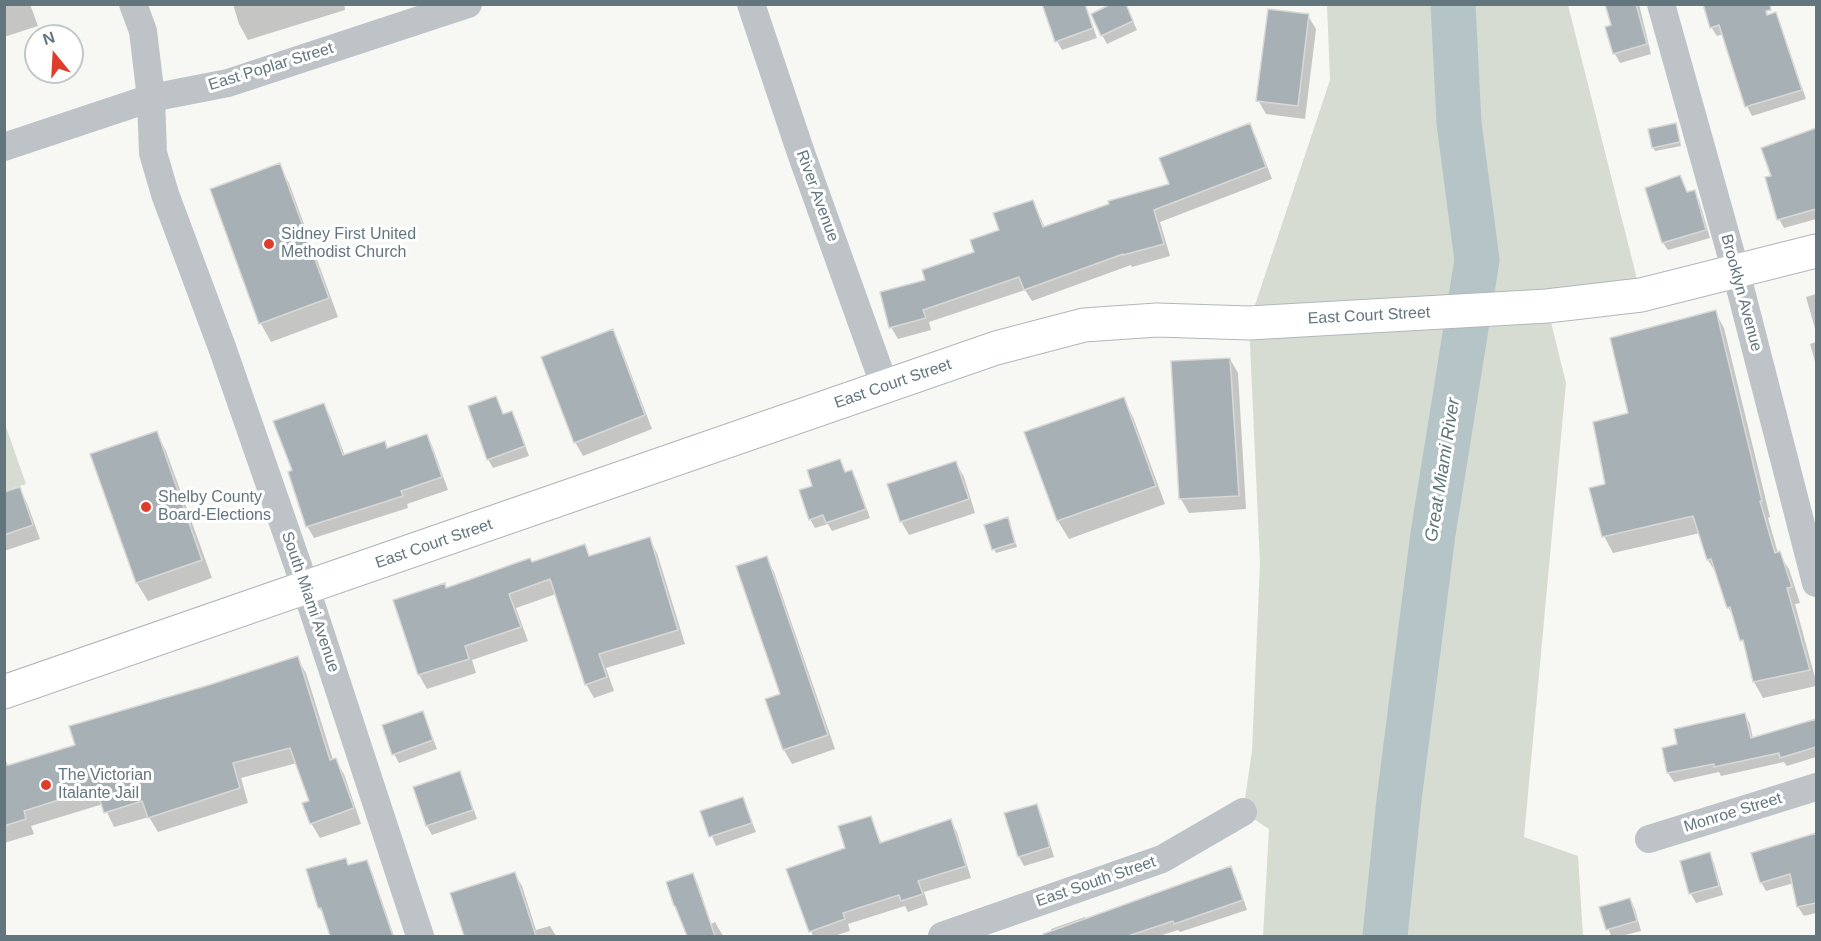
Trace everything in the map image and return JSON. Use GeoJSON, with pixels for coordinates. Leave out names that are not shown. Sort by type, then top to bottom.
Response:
{"type":"FeatureCollection","features":[{"type":"Feature","properties":{"kind":"main road","name":"East Court Street"},"geometry":{"type":"LineString","coordinates":[[4,692],[996,348],[1084,326],[1157,320],[1249,323],[1547,306],[1641,295],[1816,250]]}},
{"type":"Feature","properties":{"kind":"street","name":"South Miami Avenue"},"geometry":{"type":"LineString","coordinates":[[133,4],[142,31],[151,98],[153,153],[165,194],[223,350],[306,589],[420,936]]}},
{"type":"Feature","properties":{"kind":"street","name":"East Poplar Street"},"geometry":{"type":"LineString","coordinates":[[4,147],[151,98],[228,83],[468,4]]}},
{"type":"Feature","properties":{"kind":"street","name":"River Avenue"},"geometry":{"type":"LineString","coordinates":[[751,4],[801,153],[885,387]]}},
{"type":"Feature","properties":{"kind":"street","name":"Brooklyn Avenue"},"geometry":{"type":"LineString","coordinates":[[1661,4],[1736,272],[1816,583]]}},
{"type":"Feature","properties":{"kind":"street","name":"Monroe Street"},"geometry":{"type":"LineString","coordinates":[[1649,839],[1816,787]]}},
{"type":"Feature","properties":{"kind":"street","name":"East South Street"},"geometry":{"type":"LineString","coordinates":[[942,936],[1162,859],[1244,812]]}},
{"type":"Feature","properties":{"kind":"shaded area"},"geometry":{"type":"Polygon","coordinates":[[[1327,5],[1568,5],[1641,295],[1547,306],[1566,383],[1524,837],[1578,856],[1583,936],[1263,936],[1269,829],[1243,812],[1252,751],[1260,563],[1249,323],[1330,80],[1327,5]]]}},
{"type":"Feature","properties":{"kind":"shaded area"},"geometry":{"type":"Polygon","coordinates":[[[4,424],[26,484],[5,491],[4,424]]]}},
{"type":"Feature","properties":{"kind":"building"},"geometry":{"type":"Polygon","coordinates":[[[1042,4],[1085,4],[1093,28],[1055,42],[1042,4]]]}},
{"type":"Feature","properties":{"kind":"building"},"geometry":{"type":"Polygon","coordinates":[[[1111,4],[1126,4],[1133,21],[1101,36],[1091,14],[1111,4]]]}},
{"type":"Feature","properties":{"kind":"building"},"geometry":{"type":"Polygon","coordinates":[[[1605,4],[1636,4],[1647,44],[1613,54],[1605,27],[1611,25],[1605,4]]]}},
{"type":"Feature","properties":{"kind":"building"},"geometry":{"type":"Polygon","coordinates":[[[1703,4],[1770,4],[1771,10],[1766,11],[1767,15],[1776,12],[1802,90],[1745,107],[1719,25],[1710,28],[1703,4]]]}},
{"type":"Feature","properties":{"kind":"building"},"geometry":{"type":"Polygon","coordinates":[[[1268,9],[1309,14],[1298,106],[1256,101],[1268,9]]]}},
{"type":"Feature","properties":{"kind":"building"},"geometry":{"type":"Polygon","coordinates":[[[1250,123],[1266,167],[1154,210],[1164,244],[1123,254],[1024,290],[1019,277],[923,310],[926,318],[889,328],[880,292],[925,280],[922,270],[974,252],[970,240],[999,230],[993,213],[1033,200],[1043,227],[1109,204],[1108,201],[1169,184],[1159,158],[1250,123]]]}},
{"type":"Feature","properties":{"kind":"building"},"geometry":{"type":"Polygon","coordinates":[[[1676,123],[1680,142],[1652,148],[1648,129],[1676,123]]]}},
{"type":"Feature","properties":{"kind":"building"},"geometry":{"type":"Polygon","coordinates":[[[1816,128],[1816,209],[1777,220],[1765,177],[1771,176],[1761,148],[1816,128]]]}},
{"type":"Feature","properties":{"kind":"building","name":"Sidney First United Methodist Church"},"geometry":{"type":"Polygon","coordinates":[[[280,163],[329,298],[259,324],[210,189],[280,163]]]}},
{"type":"Feature","properties":{"kind":"building"},"geometry":{"type":"Polygon","coordinates":[[[1680,175],[1687,192],[1695,190],[1706,230],[1662,243],[1645,188],[1680,175]]]}},
{"type":"Feature","properties":{"kind":"building"},"geometry":{"type":"Polygon","coordinates":[[[1716,310],[1762,501],[1760,501],[1775,553],[1780,551],[1792,587],[1787,588],[1810,670],[1753,682],[1743,640],[1740,641],[1730,607],[1727,608],[1711,559],[1707,560],[1693,516],[1602,537],[1589,488],[1605,484],[1593,422],[1628,413],[1610,338],[1716,310]]]}},
{"type":"Feature","properties":{"kind":"building"},"geometry":{"type":"Polygon","coordinates":[[[613,329],[645,415],[574,443],[541,357],[613,329]]]}},
{"type":"Feature","properties":{"kind":"building"},"geometry":{"type":"Polygon","coordinates":[[[1230,358],[1239,496],[1179,499],[1171,361],[1230,358]]]}},
{"type":"Feature","properties":{"kind":"building"},"geometry":{"type":"Polygon","coordinates":[[[496,396],[503,414],[512,411],[525,446],[487,460],[468,406],[496,396]]]}},
{"type":"Feature","properties":{"kind":"building"},"geometry":{"type":"Polygon","coordinates":[[[1124,397],[1156,486],[1057,521],[1024,432],[1124,397]]]}},
{"type":"Feature","properties":{"kind":"building"},"geometry":{"type":"Polygon","coordinates":[[[324,403],[343,455],[385,441],[387,448],[427,434],[442,477],[401,491],[403,496],[306,527],[288,472],[292,470],[273,421],[324,403]]]}},
{"type":"Feature","properties":{"kind":"building","name":"Shelby County Board-Elections"},"geometry":{"type":"Polygon","coordinates":[[[157,431],[202,560],[136,583],[90,454],[157,431]]]}},
{"type":"Feature","properties":{"kind":"building"},"geometry":{"type":"Polygon","coordinates":[[[840,459],[845,472],[852,470],[866,509],[826,523],[823,515],[809,520],[799,490],[812,486],[807,470],[840,459]]]}},
{"type":"Feature","properties":{"kind":"building"},"geometry":{"type":"Polygon","coordinates":[[[956,461],[969,499],[900,522],[887,484],[956,461]]]}},
{"type":"Feature","properties":{"kind":"building"},"geometry":{"type":"Polygon","coordinates":[[[20,487],[33,525],[4,535],[4,492],[20,487]]]}},
{"type":"Feature","properties":{"kind":"building"},"geometry":{"type":"Polygon","coordinates":[[[1008,517],[1015,543],[992,550],[984,525],[1008,517]]]}},
{"type":"Feature","properties":{"kind":"building"},"geometry":{"type":"Polygon","coordinates":[[[650,537],[678,630],[599,654],[607,677],[585,685],[550,579],[509,594],[521,627],[465,646],[469,659],[418,675],[393,600],[445,583],[446,588],[530,558],[532,562],[585,544],[589,556],[650,537]]]}},
{"type":"Feature","properties":{"kind":"building"},"geometry":{"type":"Polygon","coordinates":[[[767,556],[828,735],[783,750],[765,699],[780,694],[736,566],[767,556]]]}},
{"type":"Feature","properties":{"kind":"building"},"geometry":{"type":"Polygon","coordinates":[[[298,656],[330,760],[336,758],[354,808],[310,824],[302,803],[309,801],[290,748],[233,763],[240,788],[148,818],[142,801],[104,813],[96,788],[24,811],[26,819],[4,826],[4,765],[75,745],[69,726],[298,656]]]}},
{"type":"Feature","properties":{"kind":"building"},"geometry":{"type":"Polygon","coordinates":[[[423,711],[433,740],[392,755],[382,725],[423,711]]]}},
{"type":"Feature","properties":{"kind":"building"},"geometry":{"type":"Polygon","coordinates":[[[1745,713],[1751,738],[1816,719],[1816,747],[1780,758],[1779,753],[1714,767],[1714,764],[1667,773],[1662,748],[1677,744],[1674,729],[1745,713]]]}},
{"type":"Feature","properties":{"kind":"building"},"geometry":{"type":"Polygon","coordinates":[[[460,771],[473,810],[426,826],[413,787],[460,771]]]}},
{"type":"Feature","properties":{"kind":"building"},"geometry":{"type":"Polygon","coordinates":[[[743,797],[752,823],[709,837],[700,811],[743,797]]]}},
{"type":"Feature","properties":{"kind":"building"},"geometry":{"type":"Polygon","coordinates":[[[1037,804],[1050,847],[1018,857],[1004,813],[1037,804]]]}},
{"type":"Feature","properties":{"kind":"building"},"geometry":{"type":"Polygon","coordinates":[[[871,816],[880,843],[951,819],[966,866],[918,881],[923,894],[901,901],[899,895],[843,913],[845,919],[809,932],[786,869],[845,848],[838,826],[871,816]]]}},
{"type":"Feature","properties":{"kind":"building"},"geometry":{"type":"Polygon","coordinates":[[[1816,833],[1816,903],[1797,907],[1790,874],[1760,883],[1751,853],[1816,833]]]}},
{"type":"Feature","properties":{"kind":"building"},"geometry":{"type":"Polygon","coordinates":[[[1710,852],[1719,886],[1689,894],[1680,861],[1710,852]]]}},
{"type":"Feature","properties":{"kind":"building"},"geometry":{"type":"Polygon","coordinates":[[[346,858],[348,865],[367,860],[393,936],[330,936],[321,908],[318,908],[306,869],[346,858]]]}},
{"type":"Feature","properties":{"kind":"building"},"geometry":{"type":"Polygon","coordinates":[[[1231,866],[1243,900],[1174,924],[1173,921],[1128,936],[1044,936],[1043,934],[1231,866]]]}},
{"type":"Feature","properties":{"kind":"building"},"geometry":{"type":"Polygon","coordinates":[[[515,872],[536,936],[464,936],[450,893],[515,872]]]}},
{"type":"Feature","properties":{"kind":"building"},"geometry":{"type":"Polygon","coordinates":[[[693,873],[715,936],[687,936],[674,906],[666,882],[693,873]]]}},
{"type":"Feature","properties":{"kind":"building"},"geometry":{"type":"Polygon","coordinates":[[[1630,898],[1637,921],[1606,930],[1599,907],[1630,898]]]}},
{"type":"Feature","properties":{"kind":"waterway","name":"Great Miami River"},"geometry":{"type":"LineString","coordinates":[[1385,936],[1399,800],[1433,534],[1477,260],[1459,123],[1453,4]]}},
{"type":"Feature","properties":{"kind":"place","name":"Sidney First United Methodist Church"},"geometry":{"type":"Point","coordinates":[269,244]}},
{"type":"Feature","properties":{"kind":"place","name":"Shelby County Board-Elections"},"geometry":{"type":"Point","coordinates":[146,507]}},
{"type":"Feature","properties":{"kind":"place","name":"The Victorian Italante Jail"},"geometry":{"type":"Point","coordinates":[46,785]}}]}
